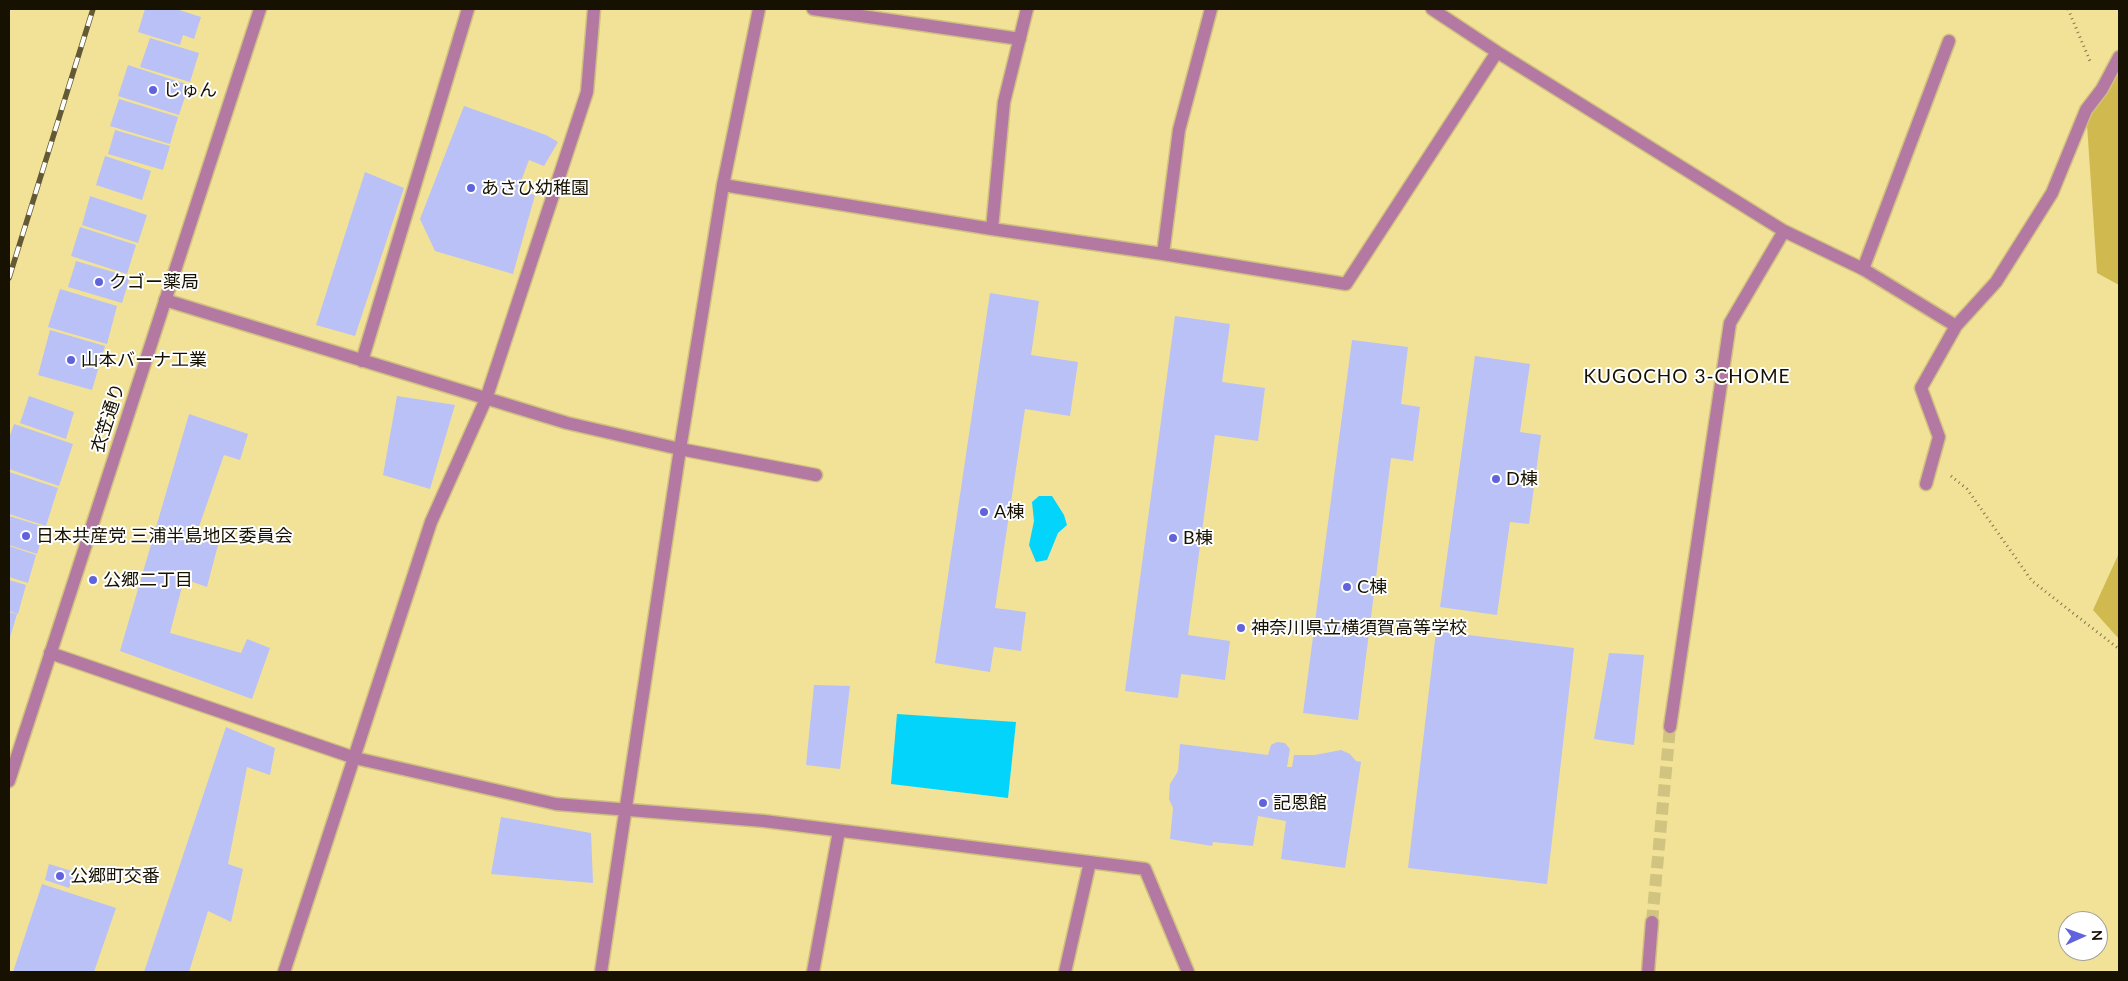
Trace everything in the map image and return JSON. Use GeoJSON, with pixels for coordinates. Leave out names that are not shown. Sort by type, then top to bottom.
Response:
{"type":"FeatureCollection","features":[{"type":"Feature","properties":{"kind":"street","name":"衣笠通り"},"geometry":{"type":"LineString","coordinates":[[9,781],[260,9]]}},
{"type":"Feature","properties":{"kind":"street"},"geometry":{"type":"LineString","coordinates":[[362,361],[468,9]]}},
{"type":"Feature","properties":{"kind":"street"},"geometry":{"type":"LineString","coordinates":[[284,972],[431,522],[486,399],[587,92],[594,9]]}},
{"type":"Feature","properties":{"kind":"street"},"geometry":{"type":"LineString","coordinates":[[601,972],[624,808],[723,185],[759,9]]}},
{"type":"Feature","properties":{"kind":"street"},"geometry":{"type":"LineString","coordinates":[[813,9],[1020,39]]}},
{"type":"Feature","properties":{"kind":"street"},"geometry":{"type":"LineString","coordinates":[[992,229],[1004,102],[1028,9]]}},
{"type":"Feature","properties":{"kind":"street"},"geometry":{"type":"LineString","coordinates":[[1163,254],[1179,130],[1212,9]]}},
{"type":"Feature","properties":{"kind":"street"},"geometry":{"type":"LineString","coordinates":[[1432,9],[1497,52],[1784,230],[1863,269],[1956,326]]}},
{"type":"Feature","properties":{"kind":"street"},"geometry":{"type":"LineString","coordinates":[[1863,269],[1949,41]]}},
{"type":"Feature","properties":{"kind":"street"},"geometry":{"type":"LineString","coordinates":[[723,185],[1346,284],[1497,52]]}},
{"type":"Feature","properties":{"kind":"street"},"geometry":{"type":"LineString","coordinates":[[1926,484],[1939,437],[1920,388],[1956,326],[1996,282],[2052,193],[2086,110],[2102,89],[2119,57]]}},
{"type":"Feature","properties":{"kind":"street"},"geometry":{"type":"LineString","coordinates":[[1670,727],[1730,323],[1784,230]]}},
{"type":"Feature","properties":{"kind":"street"},"geometry":{"type":"LineString","coordinates":[[165,300],[568,423],[680,449],[816,475]]}},
{"type":"Feature","properties":{"kind":"street"},"geometry":{"type":"LineString","coordinates":[[50,653],[355,758],[556,804],[624,808],[764,821],[1145,869],[1188,972]]}},
{"type":"Feature","properties":{"kind":"street"},"geometry":{"type":"LineString","coordinates":[[813,972],[839,831]]}},
{"type":"Feature","properties":{"kind":"street"},"geometry":{"type":"LineString","coordinates":[[1066,972],[1090,862]]}},
{"type":"Feature","properties":{"kind":"street"},"geometry":{"type":"LineString","coordinates":[[1648,972],[1652,922]]}},
{"type":"Feature","properties":{"kind":"path"},"geometry":{"type":"LineString","coordinates":[[2068,9],[2102,89]]}},
{"type":"Feature","properties":{"kind":"path"},"geometry":{"type":"LineString","coordinates":[[1933,461],[1966,489],[2032,581],[2119,649]]}},
{"type":"Feature","properties":{"kind":"shaded area"},"geometry":{"type":"Polygon","coordinates":[[[2119,57],[2119,285],[2097,273],[2086,110],[2119,57]]]}},
{"type":"Feature","properties":{"kind":"shaded area"},"geometry":{"type":"Polygon","coordinates":[[[2119,553],[2119,639],[2093,610],[2119,553]]]}},
{"type":"Feature","properties":{"kind":"water"},"geometry":{"type":"Polygon","coordinates":[[[1039,496],[1052,496],[1064,515],[1067,525],[1058,533],[1047,560],[1036,562],[1029,545],[1034,521],[1032,502],[1039,496]]]}},
{"type":"Feature","properties":{"kind":"water"},"geometry":{"type":"Polygon","coordinates":[[[897,714],[1016,722],[1008,798],[891,784],[897,714]]]}},
{"type":"Feature","properties":{"kind":"building"},"geometry":{"type":"Polygon","coordinates":[[[145,9],[176,9],[201,17],[194,39],[183,35],[180,45],[138,32],[145,9]]]}},
{"type":"Feature","properties":{"kind":"building"},"geometry":{"type":"Polygon","coordinates":[[[150,38],[199,53],[190,82],[140,67],[150,38]]]}},
{"type":"Feature","properties":{"kind":"building","name":"じゅん"},"geometry":{"type":"Polygon","coordinates":[[[128,65],[189,85],[179,115],[118,96],[128,65]]]}},
{"type":"Feature","properties":{"kind":"building"},"geometry":{"type":"Polygon","coordinates":[[[119,99],[178,117],[170,144],[110,126],[119,99]]]}},
{"type":"Feature","properties":{"kind":"building"},"geometry":{"type":"Polygon","coordinates":[[[464,106],[546,135],[558,142],[544,166],[529,160],[518,189],[535,195],[513,274],[435,251],[420,219],[464,106]]]}},
{"type":"Feature","properties":{"kind":"building"},"geometry":{"type":"Polygon","coordinates":[[[115,130],[170,146],[163,170],[108,154],[115,130]]]}},
{"type":"Feature","properties":{"kind":"building"},"geometry":{"type":"Polygon","coordinates":[[[105,156],[151,171],[142,200],[96,185],[105,156]]]}},
{"type":"Feature","properties":{"kind":"building"},"geometry":{"type":"Polygon","coordinates":[[[365,172],[404,188],[355,336],[316,325],[365,172]]]}},
{"type":"Feature","properties":{"kind":"building"},"geometry":{"type":"Polygon","coordinates":[[[90,196],[147,215],[138,243],[82,225],[90,196]]]}},
{"type":"Feature","properties":{"kind":"building"},"geometry":{"type":"Polygon","coordinates":[[[80,227],[136,245],[127,274],[71,256],[80,227]]]}},
{"type":"Feature","properties":{"kind":"building","name":"クゴー薬局"},"geometry":{"type":"Polygon","coordinates":[[[76,261],[130,277],[122,303],[68,287],[76,261]]]}},
{"type":"Feature","properties":{"kind":"building"},"geometry":{"type":"Polygon","coordinates":[[[60,289],[117,306],[107,344],[48,327],[60,289]]]}},
{"type":"Feature","properties":{"kind":"building","name":"A棟"},"geometry":{"type":"Polygon","coordinates":[[[990,293],[1039,301],[1031,355],[1078,362],[1070,416],[1025,409],[995,608],[1026,612],[1021,651],[994,647],[990,672],[935,663],[990,293]]]}},
{"type":"Feature","properties":{"kind":"building","name":"B棟"},"geometry":{"type":"Polygon","coordinates":[[[1175,316],[1230,324],[1222,382],[1265,388],[1258,441],[1215,435],[1188,635],[1230,641],[1225,680],[1181,674],[1178,698],[1125,691],[1175,316]]]}},
{"type":"Feature","properties":{"kind":"building","name":"山本バーナ工業"},"geometry":{"type":"Polygon","coordinates":[[[50,330],[105,346],[92,390],[38,375],[50,330]]]}},
{"type":"Feature","properties":{"kind":"building","name":"C棟"},"geometry":{"type":"Polygon","coordinates":[[[1352,340],[1408,347],[1401,404],[1420,407],[1413,461],[1391,458],[1358,720],[1303,713],[1352,340]]]}},
{"type":"Feature","properties":{"kind":"building","name":"D棟"},"geometry":{"type":"Polygon","coordinates":[[[1475,356],[1530,364],[1520,432],[1541,435],[1529,524],[1510,522],[1497,615],[1440,607],[1475,356]]]}},
{"type":"Feature","properties":{"kind":"building"},"geometry":{"type":"Polygon","coordinates":[[[29,396],[74,412],[66,439],[20,423],[29,396]]]}},
{"type":"Feature","properties":{"kind":"building"},"geometry":{"type":"Polygon","coordinates":[[[397,396],[455,405],[430,489],[383,475],[397,396]]]}},
{"type":"Feature","properties":{"kind":"building"},"geometry":{"type":"Polygon","coordinates":[[[189,414],[248,434],[240,460],[224,455],[195,538],[218,545],[207,587],[184,579],[170,633],[241,653],[247,639],[270,648],[252,699],[120,651],[189,414]]]}},
{"type":"Feature","properties":{"kind":"building"},"geometry":{"type":"Polygon","coordinates":[[[14,424],[73,444],[59,486],[9,469],[9,438],[14,424]]]}},
{"type":"Feature","properties":{"kind":"building"},"geometry":{"type":"Polygon","coordinates":[[[9,472],[58,488],[46,526],[9,514],[9,472]]]}},
{"type":"Feature","properties":{"kind":"building","name":"日本共産党 三浦半島地区委員会"},"geometry":{"type":"Polygon","coordinates":[[[9,516],[45,527],[37,554],[9,545],[9,516]]]}},
{"type":"Feature","properties":{"kind":"building"},"geometry":{"type":"Polygon","coordinates":[[[9,546],[36,555],[28,583],[9,577],[9,546]]]}},
{"type":"Feature","properties":{"kind":"building"},"geometry":{"type":"Polygon","coordinates":[[[9,580],[26,585],[18,614],[9,611],[9,580]]]}},
{"type":"Feature","properties":{"kind":"building"},"geometry":{"type":"Polygon","coordinates":[[[9,612],[17,614],[9,641],[9,612]]]}},
{"type":"Feature","properties":{"kind":"building"},"geometry":{"type":"Polygon","coordinates":[[[1436,631],[1574,648],[1547,884],[1408,868],[1436,631]]]}},
{"type":"Feature","properties":{"kind":"building"},"geometry":{"type":"Polygon","coordinates":[[[1609,653],[1644,655],[1634,745],[1594,739],[1609,653]]]}},
{"type":"Feature","properties":{"kind":"building"},"geometry":{"type":"Polygon","coordinates":[[[814,685],[850,686],[840,769],[806,765],[814,685]]]}},
{"type":"Feature","properties":{"kind":"building"},"geometry":{"type":"Polygon","coordinates":[[[226,727],[275,748],[270,775],[247,767],[228,864],[243,869],[231,922],[208,911],[189,972],[144,972],[226,727]]]}},
{"type":"Feature","properties":{"kind":"building","name":"記恩館"},"geometry":{"type":"Polygon","coordinates":[[[1277,742],[1285,743],[1290,749],[1287,767],[1292,767],[1294,755],[1315,755],[1341,750],[1350,754],[1356,761],[1361,762],[1345,868],[1281,859],[1286,821],[1258,816],[1253,846],[1213,842],[1212,846],[1170,839],[1173,808],[1169,799],[1170,784],[1178,771],[1180,744],[1268,755],[1271,745],[1277,742]]]}},
{"type":"Feature","properties":{"kind":"building"},"geometry":{"type":"Polygon","coordinates":[[[501,817],[591,833],[593,883],[491,874],[501,817]]]}},
{"type":"Feature","properties":{"kind":"building","name":"公郷町交番"},"geometry":{"type":"Polygon","coordinates":[[[49,864],[75,872],[69,888],[45,880],[49,864]]]}},
{"type":"Feature","properties":{"kind":"building"},"geometry":{"type":"Polygon","coordinates":[[[42,884],[116,908],[94,972],[13,972],[42,884]]]}},
{"type":"Feature","properties":{"kind":"tunnel"},"geometry":{"type":"LineString","coordinates":[[1652,922],[1670,727]]}},
{"type":"Feature","properties":{"kind":"railway"},"geometry":{"type":"LineString","coordinates":[[9,278],[93,9]]}},
{"type":"Feature","properties":{"kind":"place","name":"じゅん"},"geometry":{"type":"Point","coordinates":[153,90]}},
{"type":"Feature","properties":{"kind":"place","name":"あさひ幼稚園"},"geometry":{"type":"Point","coordinates":[471,188]}},
{"type":"Feature","properties":{"kind":"place","name":"クゴー薬局"},"geometry":{"type":"Point","coordinates":[99,282]}},
{"type":"Feature","properties":{"kind":"place","name":"山本バーナ工業"},"geometry":{"type":"Point","coordinates":[71,360]}},
{"type":"Feature","properties":{"kind":"place","name":"D棟"},"geometry":{"type":"Point","coordinates":[1496,479]}},
{"type":"Feature","properties":{"kind":"place","name":"A棟"},"geometry":{"type":"Point","coordinates":[984,512]}},
{"type":"Feature","properties":{"kind":"place","name":"日本共産党 三浦半島地区委員会"},"geometry":{"type":"Point","coordinates":[26,536]}},
{"type":"Feature","properties":{"kind":"place","name":"B棟"},"geometry":{"type":"Point","coordinates":[1173,538]}},
{"type":"Feature","properties":{"kind":"place","name":"公郷二丁目"},"geometry":{"type":"Point","coordinates":[93,580]}},
{"type":"Feature","properties":{"kind":"place","name":"C棟"},"geometry":{"type":"Point","coordinates":[1347,587]}},
{"type":"Feature","properties":{"kind":"place","name":"神奈川県立横須賀高等学校"},"geometry":{"type":"Point","coordinates":[1241,628]}},
{"type":"Feature","properties":{"kind":"place","name":"記恩館"},"geometry":{"type":"Point","coordinates":[1263,803]}},
{"type":"Feature","properties":{"kind":"place","name":"公郷町交番"},"geometry":{"type":"Point","coordinates":[60,876]}},
{"type":"Feature","properties":{"kind":"district","name":"KUGOCHO 3-CHOME"},"geometry":{"type":"Point","coordinates":[1687,377]}}]}
